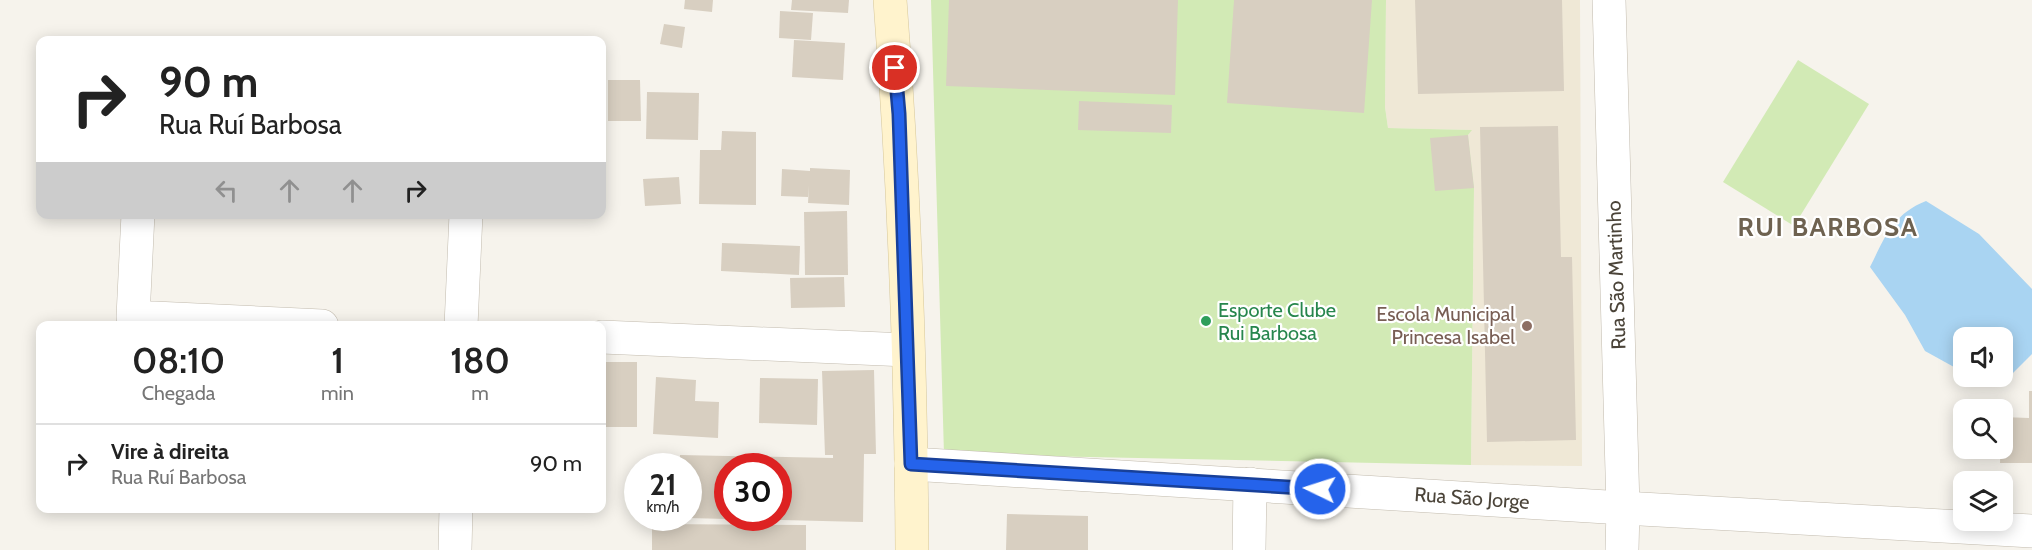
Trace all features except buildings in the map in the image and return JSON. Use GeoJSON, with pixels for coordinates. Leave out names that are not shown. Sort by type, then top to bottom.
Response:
{"type":"FeatureCollection","features":[{"type":"Feature","properties":{"kind":"main road"},"geometry":{"type":"LineString","coordinates":[[890,0],[899,114],[912,550]]}},
{"type":"Feature","properties":{"kind":"street","name":"Rua São Martinho"},"geometry":{"type":"LineString","coordinates":[[1609,0],[1623,508],[1622,550]]}},
{"type":"Feature","properties":{"kind":"street"},"geometry":{"type":"LineString","coordinates":[[138,219],[134,317],[218,321]]}},
{"type":"Feature","properties":{"kind":"street"},"geometry":{"type":"LineString","coordinates":[[461,321],[466,219]]}},
{"type":"Feature","properties":{"kind":"street"},"geometry":{"type":"LineString","coordinates":[[606,338],[907,350]]}},
{"type":"Feature","properties":{"kind":"street","name":"Rua São Jorge"},"geometry":{"type":"LineString","coordinates":[[911,464],[2032,531]]}},
{"type":"Feature","properties":{"kind":"street"},"geometry":{"type":"LineString","coordinates":[[1250,484],[1250,550]]}},
{"type":"Feature","properties":{"kind":"street"},"geometry":{"type":"LineString","coordinates":[[455,550],[456,513]]}},
{"type":"Feature","properties":{"kind":"shaded area","name":"Escola Municipal Princesa Isabel"},"geometry":{"type":"Polygon","coordinates":[[[1386,0],[1580,0],[1582,466],[1471,465],[1474,188],[1468,135],[1471,130],[1388,128],[1385,107],[1386,0]]]}},
{"type":"Feature","properties":{"kind":"green space","name":"Esporte Clube Rui Barbosa"},"geometry":{"type":"Polygon","coordinates":[[[931,0],[1386,0],[1385,107],[1388,128],[1472,130],[1468,135],[1474,188],[1471,465],[944,454],[931,0]]]}},
{"type":"Feature","properties":{"kind":"green space"},"geometry":{"type":"Polygon","coordinates":[[[1798,60],[1869,104],[1794,226],[1723,182],[1798,60]]]}},
{"type":"Feature","properties":{"kind":"water"},"geometry":{"type":"Polygon","coordinates":[[[1926,201],[1979,234],[2032,289],[2032,354],[2013,373],[2013,327],[1953,327],[1953,366],[1925,351],[1905,315],[1870,267],[1891,228],[1915,206],[1926,201]]]}},
{"type":"Feature","properties":{"kind":"place","name":"Esporte Clube Rui Barbosa"},"geometry":{"type":"Point","coordinates":[1206,321]}},
{"type":"Feature","properties":{"kind":"place","name":"Escola Municipal Princesa Isabel"},"geometry":{"type":"Point","coordinates":[1527,326]}},
{"type":"Feature","properties":{"kind":"district","name":"RUI BARBOSA"},"geometry":{"type":"Point","coordinates":[1828,227]}},
{"type":"Feature","properties":{"kind":"route"},"geometry":{"type":"LineString","coordinates":[[895,68],[899,114],[911,464],[1320,489]]}}]}
